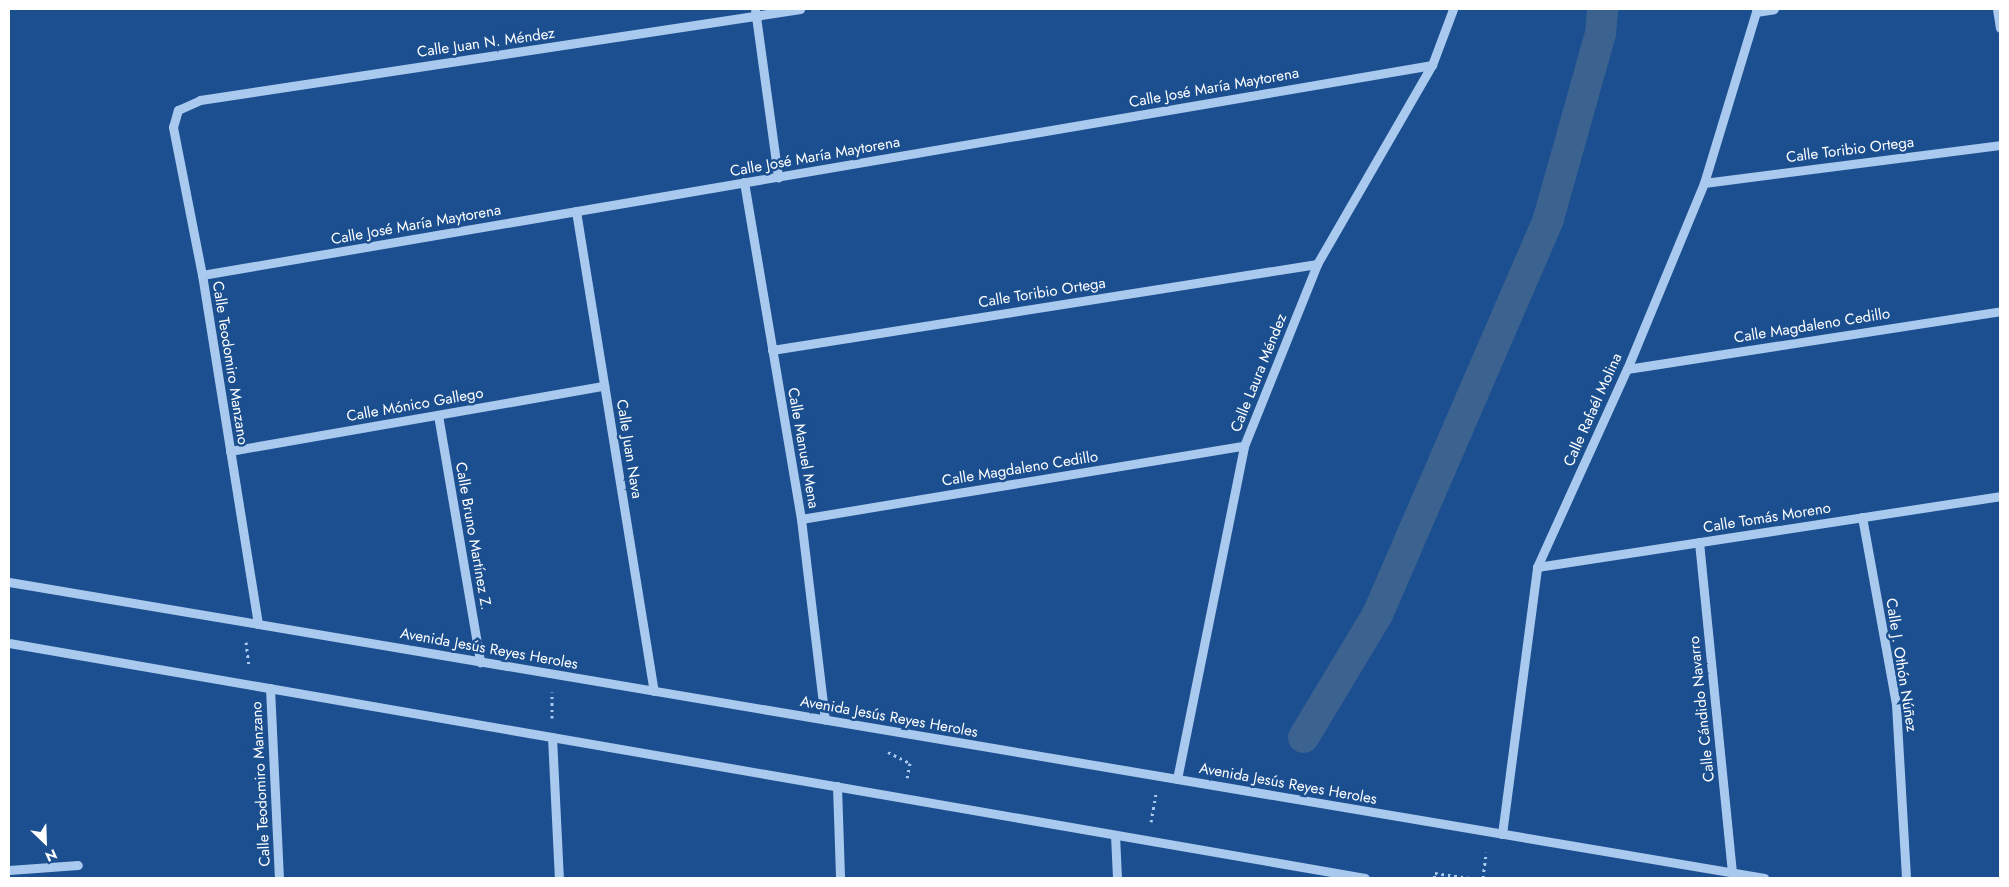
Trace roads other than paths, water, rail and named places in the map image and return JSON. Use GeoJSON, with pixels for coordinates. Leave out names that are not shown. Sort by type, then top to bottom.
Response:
{"type":"FeatureCollection","features":[{"type":"Feature","properties":{"kind":"street","name":"Calle Juan N. Méndez"},"geometry":{"type":"LineString","coordinates":[[178,110],[200,100],[756,13],[800,9]]}},
{"type":"Feature","properties":{"kind":"street","name":"Calle Laura Méndez"},"geometry":{"type":"LineString","coordinates":[[1177,779],[1244,446],[1317,264],[1432,65],[1453,9]]}},
{"type":"Feature","properties":{"kind":"street"},"geometry":{"type":"LineString","coordinates":[[1756,10],[1774,9]]}},
{"type":"Feature","properties":{"kind":"street"},"geometry":{"type":"LineString","coordinates":[[1997,9],[2000,28]]}},
{"type":"Feature","properties":{"kind":"street","name":"Calle Rafaél Molina"},"geometry":{"type":"LineString","coordinates":[[1502,834],[1537,567],[1627,369],[1704,183],[1756,10]]}},
{"type":"Feature","properties":{"kind":"street"},"geometry":{"type":"LineString","coordinates":[[756,13],[778,177]]}},
{"type":"Feature","properties":{"kind":"street","name":"Calle José María Maytorena"},"geometry":{"type":"LineString","coordinates":[[202,275],[1432,65]]}},
{"type":"Feature","properties":{"kind":"street","name":"Calle Teodomiro Manzano"},"geometry":{"type":"LineString","coordinates":[[178,110],[173,127],[202,275],[258,624]]}},
{"type":"Feature","properties":{"kind":"street","name":"Calle Toribio Ortega"},"geometry":{"type":"LineString","coordinates":[[1704,183],[2000,145]]}},
{"type":"Feature","properties":{"kind":"street","name":"Calle Manuel Mena"},"geometry":{"type":"LineString","coordinates":[[744,182],[801,519],[825,720]]}},
{"type":"Feature","properties":{"kind":"street","name":"Calle Juan Nava"},"geometry":{"type":"LineString","coordinates":[[576,211],[654,691]]}},
{"type":"Feature","properties":{"kind":"street","name":"Calle Toribio Ortega"},"geometry":{"type":"LineString","coordinates":[[772,350],[1317,264]]}},
{"type":"Feature","properties":{"kind":"street","name":"Calle Magdaleno Cedillo"},"geometry":{"type":"LineString","coordinates":[[1627,369],[2000,311]]}},
{"type":"Feature","properties":{"kind":"street","name":"Calle Mónico Gallego"},"geometry":{"type":"LineString","coordinates":[[230,451],[604,386]]}},
{"type":"Feature","properties":{"kind":"street","name":"Calle Bruno Martínez Z."},"geometry":{"type":"LineString","coordinates":[[438,415],[480,662]]}},
{"type":"Feature","properties":{"kind":"street","name":"Calle Magdaleno Cedillo"},"geometry":{"type":"LineString","coordinates":[[801,519],[1244,446]]}},
{"type":"Feature","properties":{"kind":"street","name":"Calle Tomás Moreno"},"geometry":{"type":"LineString","coordinates":[[1537,567],[2000,496]]}},
{"type":"Feature","properties":{"kind":"street","name":"Calle J. Othón Núñez"},"geometry":{"type":"LineString","coordinates":[[1862,517],[1896,704],[1906,878]]}},
{"type":"Feature","properties":{"kind":"street","name":"Calle Cándido Navarro"},"geometry":{"type":"LineString","coordinates":[[1699,542],[1732,873]]}},
{"type":"Feature","properties":{"kind":"street","name":"Avenida Jesús Reyes Heroles"},"geometry":{"type":"LineString","coordinates":[[9,582],[1764,878]]}},
{"type":"Feature","properties":{"kind":"street"},"geometry":{"type":"LineString","coordinates":[[9,643],[1365,878]]}},
{"type":"Feature","properties":{"kind":"street","name":"Calle Teodomiro Manzano"},"geometry":{"type":"LineString","coordinates":[[270,688],[279,878]]}},
{"type":"Feature","properties":{"kind":"street"},"geometry":{"type":"LineString","coordinates":[[552,737],[558,878]]}},
{"type":"Feature","properties":{"kind":"street"},"geometry":{"type":"LineString","coordinates":[[837,786],[840,878]]}},
{"type":"Feature","properties":{"kind":"street"},"geometry":{"type":"LineString","coordinates":[[1115,835],[1116,878]]}},
{"type":"Feature","properties":{"kind":"street"},"geometry":{"type":"LineString","coordinates":[[9,870],[78,865]]}},
{"type":"Feature","properties":{"kind":"waterway"},"geometry":{"type":"LineString","coordinates":[[1303,737],[1377,614],[1548,218],[1600,33],[1602,9]]}}]}
